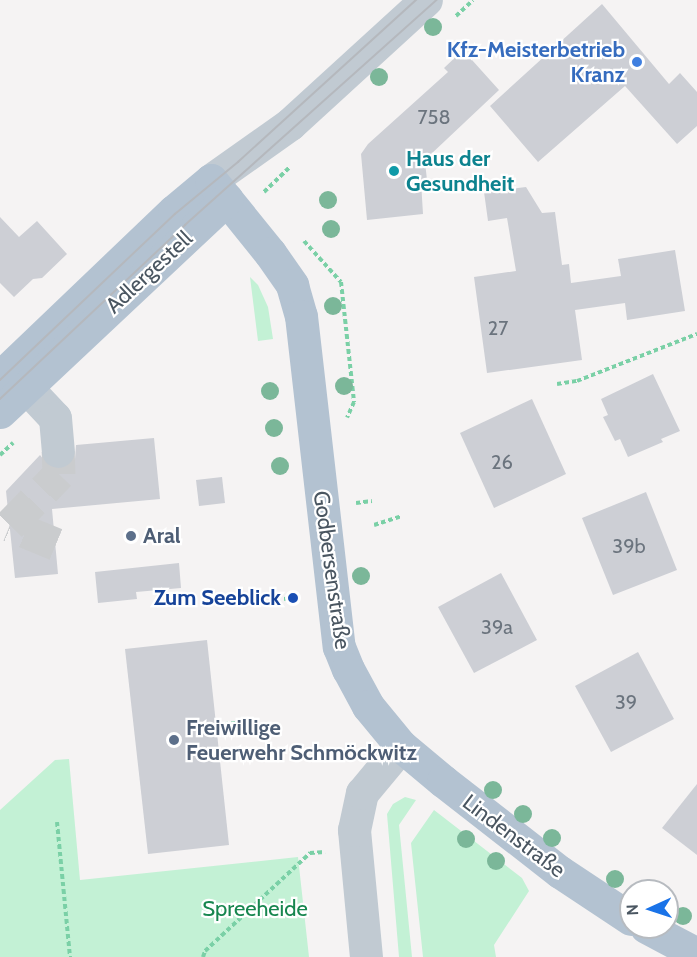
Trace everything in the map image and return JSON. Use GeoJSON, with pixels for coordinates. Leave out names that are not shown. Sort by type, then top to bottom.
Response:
{"type":"FeatureCollection","features":[{"type":"Feature","properties":{"kind":"main road","name":"Adlergestell"},"geometry":{"type":"LineString","coordinates":[[0,412],[12,378],[174,211],[226,198]]}},
{"type":"Feature","properties":{"kind":"main road","name":"Godbersenstraße"},"geometry":{"type":"LineString","coordinates":[[226,198],[292,285],[301,316],[339,647],[348,669],[369,706],[401,746]]}},
{"type":"Feature","properties":{"kind":"main road","name":"Lindenstraße"},"geometry":{"type":"LineString","coordinates":[[401,746],[560,872],[619,911]]}},
{"type":"Feature","properties":{"kind":"main road"},"geometry":{"type":"LineString","coordinates":[[669,939],[697,954]]}},
{"type":"Feature","properties":{"kind":"street","name":"Adlergestell"},"geometry":{"type":"LineString","coordinates":[[226,198],[290,124],[426,0]]}},
{"type":"Feature","properties":{"kind":"street"},"geometry":{"type":"LineString","coordinates":[[12,378],[56,418],[58,452]]}},
{"type":"Feature","properties":{"kind":"street"},"geometry":{"type":"LineString","coordinates":[[366,957],[354,830],[362,793],[401,746]]}},
{"type":"Feature","properties":{"kind":"path"},"geometry":{"type":"LineString","coordinates":[[226,198],[292,165]]}},
{"type":"Feature","properties":{"kind":"path"},"geometry":{"type":"LineString","coordinates":[[558,384],[577,381],[697,334]]}},
{"type":"Feature","properties":{"kind":"path"},"geometry":{"type":"LineString","coordinates":[[349,503],[372,501]]}},
{"type":"Feature","properties":{"kind":"path"},"geometry":{"type":"LineString","coordinates":[[374,525],[402,516]]}},
{"type":"Feature","properties":{"kind":"path"},"geometry":{"type":"LineString","coordinates":[[284,599],[293,598]]}},
{"type":"Feature","properties":{"kind":"path"},"geometry":{"type":"LineString","coordinates":[[216,725],[247,722]]}},
{"type":"Feature","properties":{"kind":"path"},"geometry":{"type":"LineString","coordinates":[[57,822],[70,957]]}},
{"type":"Feature","properties":{"kind":"path"},"geometry":{"type":"LineString","coordinates":[[203,957],[205,951],[310,853],[355,849]]}},
{"type":"Feature","properties":{"kind":"green space"},"geometry":{"type":"Polygon","coordinates":[[[250,277],[258,285],[268,307],[273,339],[258,341],[250,277]]]}},
{"type":"Feature","properties":{"kind":"green space","name":"Spreeheide"},"geometry":{"type":"Polygon","coordinates":[[[69,759],[80,880],[298,857],[309,957],[0,957],[0,810],[55,760],[69,759]]]}},
{"type":"Feature","properties":{"kind":"green space"},"geometry":{"type":"Polygon","coordinates":[[[405,797],[416,800],[399,825],[412,957],[399,957],[387,814],[393,804],[405,797]]]}},
{"type":"Feature","properties":{"kind":"green space"},"geometry":{"type":"Polygon","coordinates":[[[434,810],[522,878],[529,891],[494,945],[496,957],[423,957],[411,843],[434,810]]]}},
{"type":"Feature","properties":{"kind":"building"},"geometry":{"type":"Polygon","coordinates":[[[602,4],[669,84],[680,73],[697,92],[697,126],[677,144],[625,86],[538,162],[490,106],[602,4]]]}},
{"type":"Feature","properties":{"kind":"building"},"geometry":{"type":"Polygon","coordinates":[[[463,50],[499,90],[429,156],[429,162],[425,162],[427,180],[421,181],[423,214],[367,220],[361,154],[368,144],[448,72],[444,68],[463,50]]]}},
{"type":"Feature","properties":{"kind":"building"},"geometry":{"type":"Polygon","coordinates":[[[526,187],[542,213],[555,212],[562,265],[569,264],[571,283],[621,276],[618,259],[675,250],[685,311],[627,320],[625,303],[575,310],[582,360],[487,373],[474,277],[516,271],[507,218],[488,221],[484,192],[526,187]]]}},
{"type":"Feature","properties":{"kind":"building"},"geometry":{"type":"Polygon","coordinates":[[[0,217],[19,237],[37,221],[67,254],[42,278],[33,279],[14,297],[0,283],[0,217]]]}},
{"type":"Feature","properties":{"kind":"building"},"geometry":{"type":"Polygon","coordinates":[[[653,374],[680,431],[661,439],[663,442],[628,457],[620,439],[615,441],[603,417],[608,415],[601,399],[653,374]]]}},
{"type":"Feature","properties":{"kind":"building"},"geometry":{"type":"Polygon","coordinates":[[[532,399],[566,474],[494,508],[460,433],[532,399]]]}},
{"type":"Feature","properties":{"kind":"building"},"geometry":{"type":"Polygon","coordinates":[[[154,438],[160,499],[52,509],[58,574],[15,578],[6,491],[40,455],[50,468],[60,470],[69,466],[75,459],[76,445],[154,438]]]}},
{"type":"Feature","properties":{"kind":"building"},"geometry":{"type":"Polygon","coordinates":[[[222,477],[225,503],[199,506],[196,480],[222,477]]]}},
{"type":"Feature","properties":{"kind":"building"},"geometry":{"type":"Polygon","coordinates":[[[646,492],[677,570],[613,595],[582,518],[646,492]]]}},
{"type":"Feature","properties":{"kind":"building"},"geometry":{"type":"Polygon","coordinates":[[[179,563],[181,588],[136,592],[137,599],[98,603],[95,572],[179,563]]]}},
{"type":"Feature","properties":{"kind":"building"},"geometry":{"type":"Polygon","coordinates":[[[501,573],[537,640],[474,673],[438,607],[501,573]]]}},
{"type":"Feature","properties":{"kind":"building"},"geometry":{"type":"Polygon","coordinates":[[[207,640],[229,845],[148,854],[125,649],[207,640]]]}},
{"type":"Feature","properties":{"kind":"building"},"geometry":{"type":"Polygon","coordinates":[[[638,652],[674,719],[611,752],[575,686],[638,652]]]}},
{"type":"Feature","properties":{"kind":"building"},"geometry":{"type":"Polygon","coordinates":[[[697,784],[697,855],[662,828],[697,784]]]}},
{"type":"Feature","properties":{"kind":"tunnel"},"geometry":{"type":"LineString","coordinates":[[56,544],[10,525],[59,474],[58,451]]}},
{"type":"Feature","properties":{"kind":"tram line"},"geometry":{"type":"LineString","coordinates":[[0,380],[175,214],[238,162],[416,0]]}},
{"type":"Feature","properties":{"kind":"tram line"},"geometry":{"type":"LineString","coordinates":[[0,399],[185,225],[437,0]]}},
{"type":"Feature","properties":{"kind":"place","name":"Kfz-Meisterbetrieb Kranz"},"geometry":{"type":"Point","coordinates":[637,62]}},
{"type":"Feature","properties":{"kind":"place","name":"Haus der Gesundheit"},"geometry":{"type":"Point","coordinates":[394,171]}},
{"type":"Feature","properties":{"kind":"place","name":"Aral"},"geometry":{"type":"Point","coordinates":[131,536]}},
{"type":"Feature","properties":{"kind":"place","name":"Zum Seeblick"},"geometry":{"type":"Point","coordinates":[293,598]}},
{"type":"Feature","properties":{"kind":"place","name":"Freiwillige Feuerwehr Schmöckwitz"},"geometry":{"type":"Point","coordinates":[174,740]}}]}
